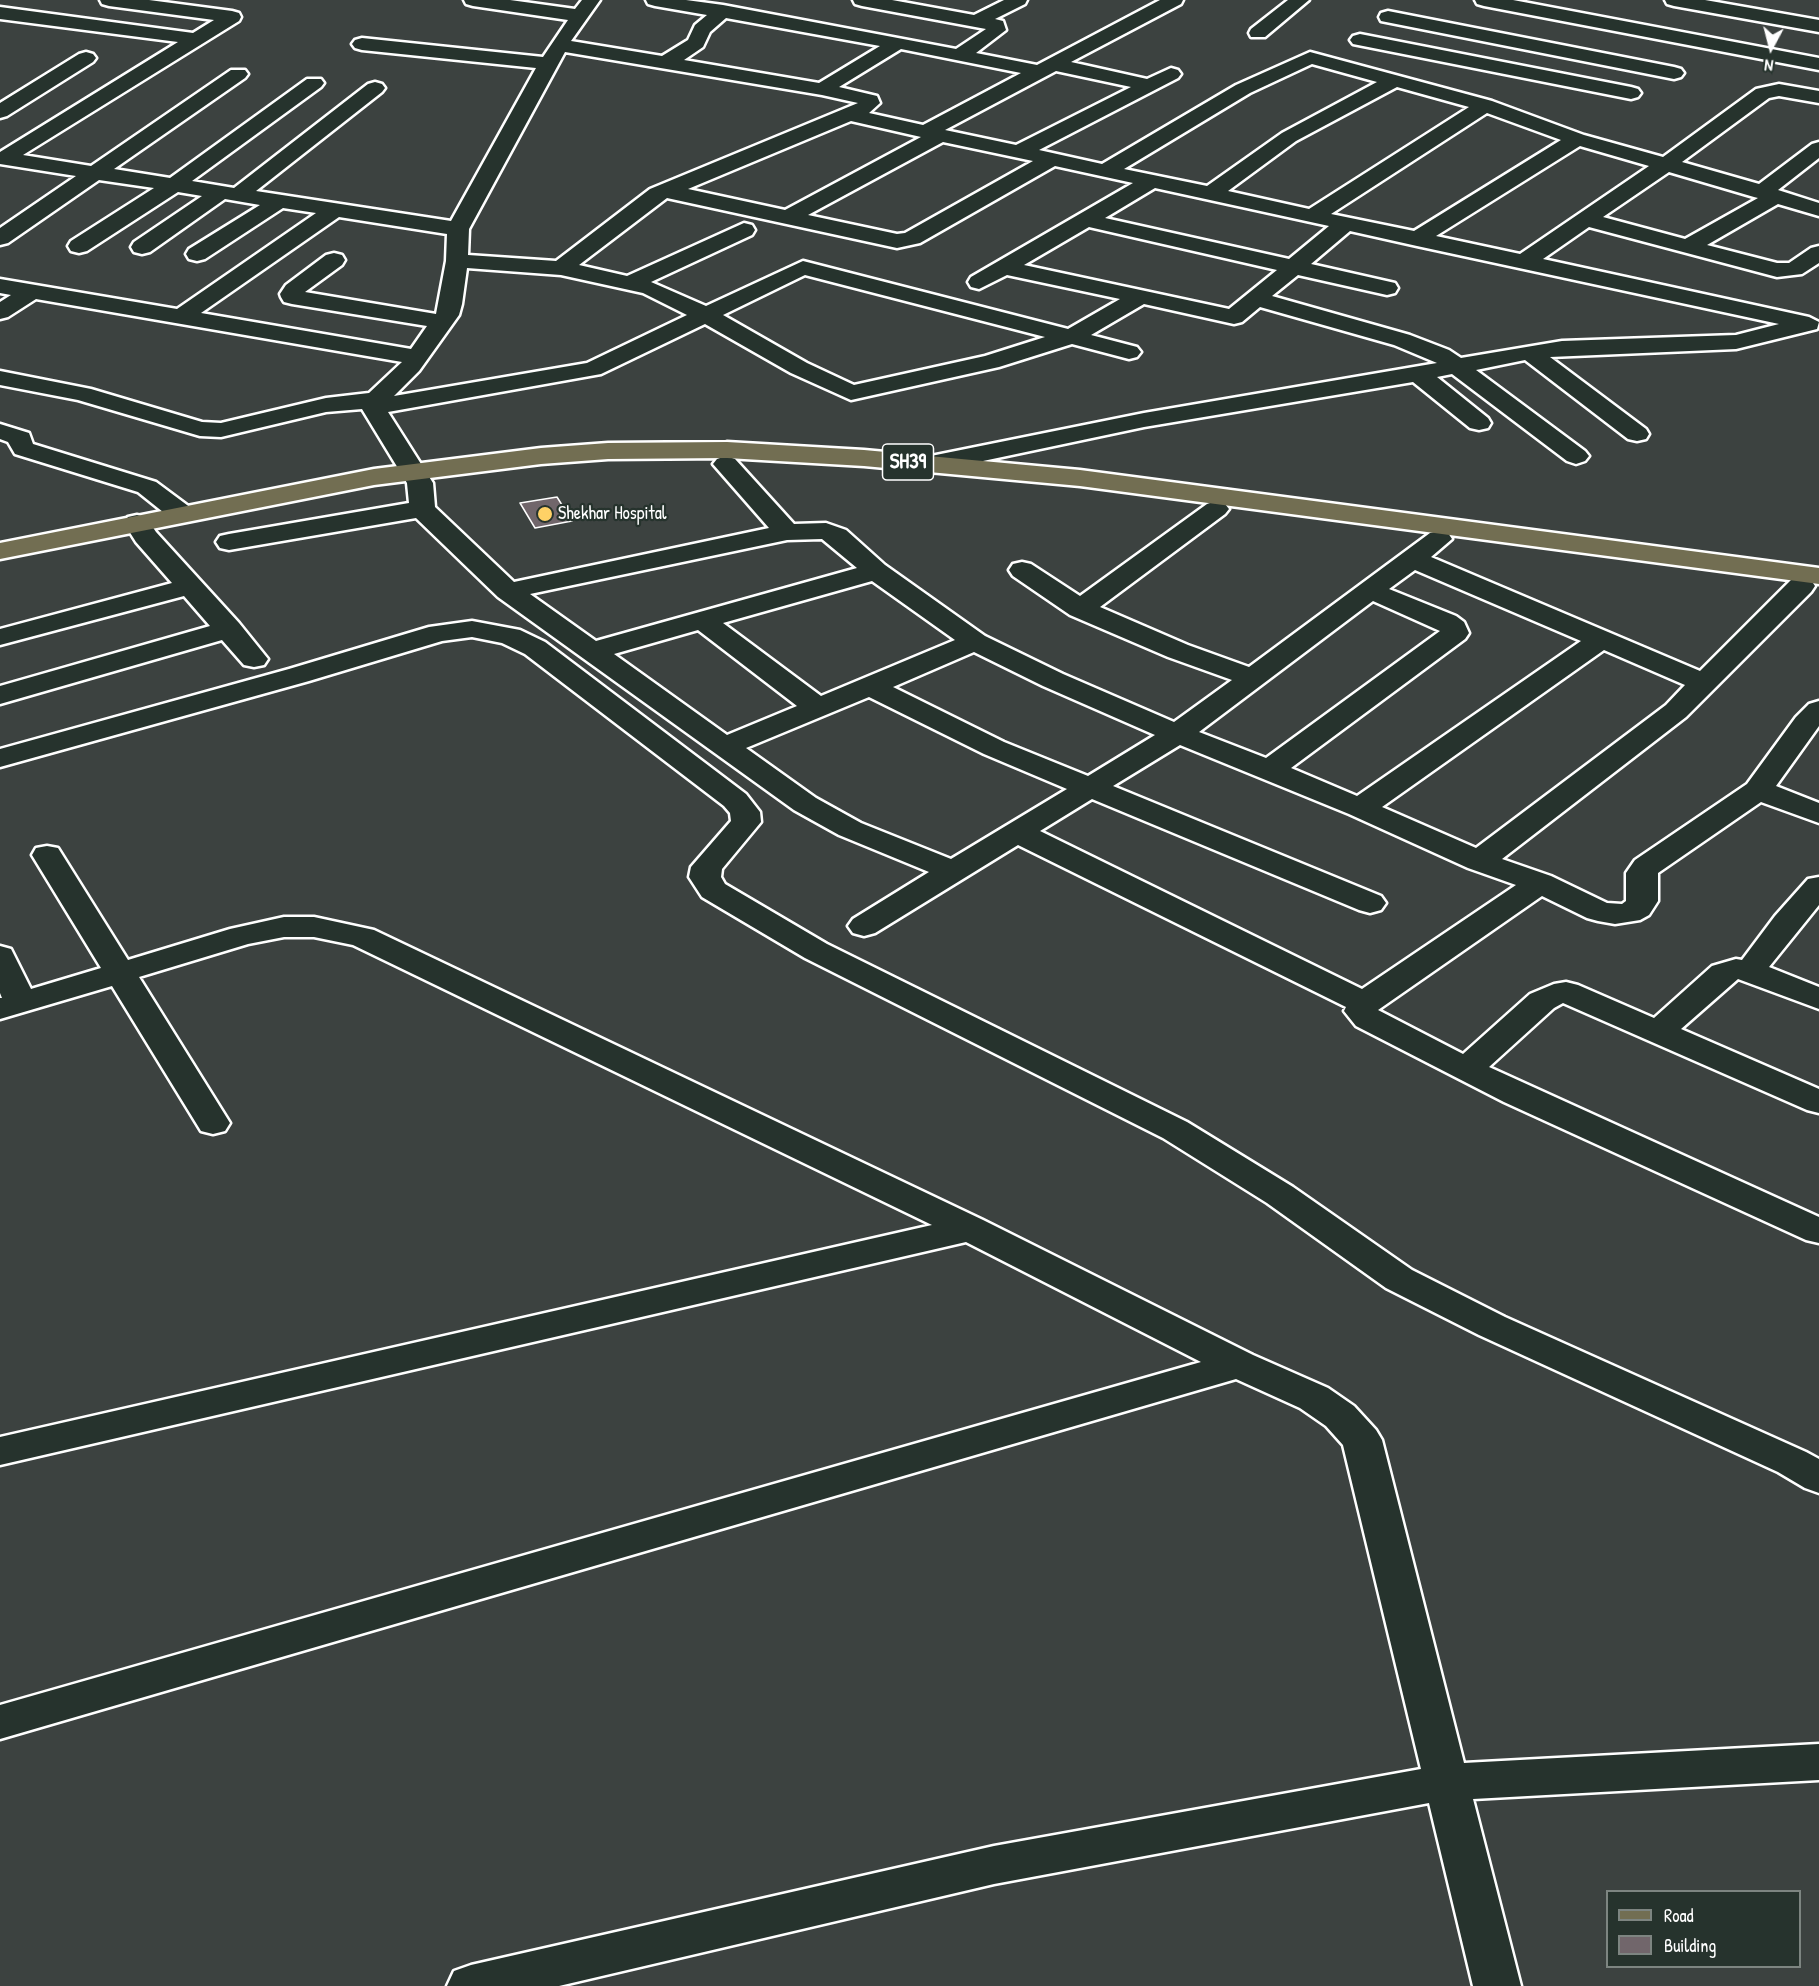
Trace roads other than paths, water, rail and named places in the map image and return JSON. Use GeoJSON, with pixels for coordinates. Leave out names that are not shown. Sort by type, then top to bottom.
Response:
{"type":"FeatureCollection","features":[{"type":"Feature","properties":{"kind":"main road","name":"SH39"},"geometry":{"type":"LineString","coordinates":[[0,564],[141,529],[182,514],[374,477],[418,488],[541,456],[608,451],[727,450],[794,452],[1080,478],[1813,584]]}},
{"type":"Feature","properties":{"kind":"main road","name":"SH39"},"geometry":{"type":"LineString","coordinates":[[0,551],[418,488],[648,463],[726,464],[901,473],[1216,509],[1439,539],[1813,584]]}},
{"type":"Feature","properties":{"kind":"street"},"geometry":{"type":"LineString","coordinates":[[34,17],[64,0]]}},
{"type":"Feature","properties":{"kind":"street"},"geometry":{"type":"LineString","coordinates":[[110,0],[189,11],[236,7]]}},
{"type":"Feature","properties":{"kind":"street"},"geometry":{"type":"LineString","coordinates":[[189,11],[209,0]]}},
{"type":"Feature","properties":{"kind":"street"},"geometry":{"type":"LineString","coordinates":[[473,0],[586,8]]}},
{"type":"Feature","properties":{"kind":"street"},"geometry":{"type":"LineString","coordinates":[[656,0],[960,55],[1149,85]]}},
{"type":"Feature","properties":{"kind":"street"},"geometry":{"type":"LineString","coordinates":[[862,0],[996,26],[997,30],[960,55]]}},
{"type":"Feature","properties":{"kind":"street"},"geometry":{"type":"LineString","coordinates":[[977,21],[1018,0]]}},
{"type":"Feature","properties":{"kind":"street"},"geometry":{"type":"LineString","coordinates":[[788,218],[1011,86],[1174,0]]}},
{"type":"Feature","properties":{"kind":"street"},"geometry":{"type":"LineString","coordinates":[[1258,33],[1300,0]]}},
{"type":"Feature","properties":{"kind":"street"},"geometry":{"type":"LineString","coordinates":[[1351,68],[1344,55],[1388,17],[1407,5],[1379,0]]}},
{"type":"Feature","properties":{"kind":"street"},"geometry":{"type":"LineString","coordinates":[[1484,0],[1819,64]]}},
{"type":"Feature","properties":{"kind":"street"},"geometry":{"type":"LineString","coordinates":[[1674,0],[1819,26]]}},
{"type":"Feature","properties":{"kind":"street"},"geometry":{"type":"LineString","coordinates":[[1,165],[196,39],[236,7]]}},
{"type":"Feature","properties":{"kind":"street"},"geometry":{"type":"LineString","coordinates":[[374,404],[417,357],[442,322],[451,304],[457,261],[458,229],[554,55],[586,8]]}},
{"type":"Feature","properties":{"kind":"street"},"geometry":{"type":"LineString","coordinates":[[666,62],[689,49],[696,42],[702,29],[723,11]]}},
{"type":"Feature","properties":{"kind":"street"},"geometry":{"type":"LineString","coordinates":[[0,13],[196,39]]}},
{"type":"Feature","properties":{"kind":"street"},"geometry":{"type":"LineString","coordinates":[[1388,17],[1674,73]]}},
{"type":"Feature","properties":{"kind":"street"},"geometry":{"type":"LineString","coordinates":[[1360,40],[1631,93]]}},
{"type":"Feature","properties":{"kind":"street"},"geometry":{"type":"LineString","coordinates":[[822,89],[871,57],[898,43]]}},
{"type":"Feature","properties":{"kind":"street"},"geometry":{"type":"LineString","coordinates":[[362,44],[666,62],[822,89],[870,100],[870,104],[866,107],[849,115],[658,194],[561,268]]}},
{"type":"Feature","properties":{"kind":"street"},"geometry":{"type":"LineString","coordinates":[[871,57],[906,64]]}},
{"type":"Feature","properties":{"kind":"street"},"geometry":{"type":"LineString","coordinates":[[0,112],[86,58]]}},
{"type":"Feature","properties":{"kind":"street"},"geometry":{"type":"LineString","coordinates":[[1105,171],[1243,89],[1305,59],[1315,58],[1485,105],[1578,139],[1819,210]]}},
{"type":"Feature","properties":{"kind":"street"},"geometry":{"type":"LineString","coordinates":[[0,238],[238,74]]}},
{"type":"Feature","properties":{"kind":"street"},"geometry":{"type":"LineString","coordinates":[[1019,152],[1171,74]]}},
{"type":"Feature","properties":{"kind":"street"},"geometry":{"type":"LineString","coordinates":[[1210,194],[1289,137],[1396,80]]}},
{"type":"Feature","properties":{"kind":"street"},"geometry":{"type":"LineString","coordinates":[[987,81],[1011,86]]}},
{"type":"Feature","properties":{"kind":"street"},"geometry":{"type":"LineString","coordinates":[[79,246],[174,185],[314,83]]}},
{"type":"Feature","properties":{"kind":"street"},"geometry":{"type":"LineString","coordinates":[[142,247],[230,193],[375,88]]}},
{"type":"Feature","properties":{"kind":"street"},"geometry":{"type":"LineString","coordinates":[[1524,262],[1665,165],[1763,93],[1779,90],[1819,97]]}},
{"type":"Feature","properties":{"kind":"street"},"geometry":{"type":"LineString","coordinates":[[1313,216],[1485,105]]}},
{"type":"Feature","properties":{"kind":"street"},"geometry":{"type":"LineString","coordinates":[[849,115],[1346,224],[1814,323]]}},
{"type":"Feature","properties":{"kind":"street"},"geometry":{"type":"LineString","coordinates":[[1417,239],[1578,139]]}},
{"type":"Feature","properties":{"kind":"street"},"geometry":{"type":"LineString","coordinates":[[1688,246],[1769,194],[1819,148]]}},
{"type":"Feature","properties":{"kind":"street"},"geometry":{"type":"LineString","coordinates":[[666,191],[888,240],[905,240],[1053,159]]}},
{"type":"Feature","properties":{"kind":"street"},"geometry":{"type":"LineString","coordinates":[[1,165],[30,162],[458,229]]}},
{"type":"Feature","properties":{"kind":"street"},"geometry":{"type":"LineString","coordinates":[[979,282],[1152,181]]}},
{"type":"Feature","properties":{"kind":"street"},"geometry":{"type":"LineString","coordinates":[[197,254],[280,201]]}},
{"type":"Feature","properties":{"kind":"street"},"geometry":{"type":"LineString","coordinates":[[181,317],[335,210]]}},
{"type":"Feature","properties":{"kind":"street"},"geometry":{"type":"LineString","coordinates":[[1585,219],[1786,271],[1819,254]]}},
{"type":"Feature","properties":{"kind":"street"},"geometry":{"type":"LineString","coordinates":[[1087,220],[1387,288]]}},
{"type":"Feature","properties":{"kind":"street"},"geometry":{"type":"LineString","coordinates":[[1005,268],[1234,317],[1346,224]]}},
{"type":"Feature","properties":{"kind":"street"},"geometry":{"type":"LineString","coordinates":[[632,282],[744,230]]}},
{"type":"Feature","properties":{"kind":"street"},"geometry":{"type":"LineString","coordinates":[[334,260],[294,290],[292,297],[442,322]]}},
{"type":"Feature","properties":{"kind":"street"},"geometry":{"type":"LineString","coordinates":[[457,261],[561,268],[632,282],[704,314],[799,368],[851,393],[991,362],[1071,337],[1140,297]]}},
{"type":"Feature","properties":{"kind":"street"},"geometry":{"type":"LineString","coordinates":[[0,378],[82,394],[200,429],[221,430],[326,405],[374,404],[593,369],[799,269],[808,268],[1129,352]]}},
{"type":"Feature","properties":{"kind":"street"},"geometry":{"type":"LineString","coordinates":[[0,286],[417,357]]}},
{"type":"Feature","properties":{"kind":"street"},"geometry":{"type":"LineString","coordinates":[[0,312],[33,291]]}},
{"type":"Feature","properties":{"kind":"street"},"geometry":{"type":"LineString","coordinates":[[1257,299],[1423,346],[1458,366],[1576,456]]}},
{"type":"Feature","properties":{"kind":"street"},"geometry":{"type":"LineString","coordinates":[[931,464],[1144,420],[1418,374],[1529,352],[1562,348],[1736,342],[1814,323]]}},
{"type":"Feature","properties":{"kind":"street"},"geometry":{"type":"LineString","coordinates":[[1529,352],[1637,434]]}},
{"type":"Feature","properties":{"kind":"street"},"geometry":{"type":"LineString","coordinates":[[1418,374],[1479,423]]}},
{"type":"Feature","properties":{"kind":"street"},"geometry":{"type":"LineString","coordinates":[[374,404],[418,488],[508,591],[805,804],[883,843],[953,872]]}},
{"type":"Feature","properties":{"kind":"street"},"geometry":{"type":"LineString","coordinates":[[0,430],[20,438],[24,448],[147,487],[182,514]]}},
{"type":"Feature","properties":{"kind":"street"},"geometry":{"type":"LineString","coordinates":[[726,464],[787,532]]}},
{"type":"Feature","properties":{"kind":"street"},"geometry":{"type":"LineString","coordinates":[[228,542],[418,488]]}},
{"type":"Feature","properties":{"kind":"street"},"geometry":{"type":"LineString","coordinates":[[1080,609],[1216,509]]}},
{"type":"Feature","properties":{"kind":"street"},"geometry":{"type":"LineString","coordinates":[[141,529],[254,659]]}},
{"type":"Feature","properties":{"kind":"street"},"geometry":{"type":"LineString","coordinates":[[508,591],[787,532],[826,531],[837,536],[876,571],[975,642],[1053,680],[1177,734],[1205,743],[1360,808],[1479,861],[1540,883],[1598,910],[1615,914],[1629,913],[1638,908],[1642,901],[1642,873],[1646,867],[1758,790],[1815,720]]}},
{"type":"Feature","properties":{"kind":"street"},"geometry":{"type":"LineString","coordinates":[[864,926],[1177,734],[1439,539]]}},
{"type":"Feature","properties":{"kind":"street"},"geometry":{"type":"LineString","coordinates":[[1413,559],[1704,683]]}},
{"type":"Feature","properties":{"kind":"street"},"geometry":{"type":"LineString","coordinates":[[1022,570],[1080,609],[1178,651],[1254,678]]}},
{"type":"Feature","properties":{"kind":"street"},"geometry":{"type":"LineString","coordinates":[[590,652],[876,571]]}},
{"type":"Feature","properties":{"kind":"street"},"geometry":{"type":"LineString","coordinates":[[1479,861],[1676,711],[1813,584]]}},
{"type":"Feature","properties":{"kind":"street"},"geometry":{"type":"LineString","coordinates":[[0,637],[192,586]]}},
{"type":"Feature","properties":{"kind":"street"},"geometry":{"type":"LineString","coordinates":[[1269,770],[1455,633],[1454,628],[1446,622],[1371,591]]}},
{"type":"Feature","properties":{"kind":"street"},"geometry":{"type":"LineString","coordinates":[[702,620],[818,707]]}},
{"type":"Feature","properties":{"kind":"street"},"geometry":{"type":"LineString","coordinates":[[0,695],[228,629]]}},
{"type":"Feature","properties":{"kind":"street"},"geometry":{"type":"LineString","coordinates":[[0,758],[299,675],[439,633],[472,629],[510,636],[535,648],[735,800],[745,812],[746,822],[707,867],[705,877],[713,890],[816,951],[1175,1130],[1280,1195],[1399,1278],[1492,1326],[1792,1462],[1819,1478]]}},
{"type":"Feature","properties":{"kind":"street"},"geometry":{"type":"LineString","coordinates":[[1360,808],[1602,639]]}},
{"type":"Feature","properties":{"kind":"street"},"geometry":{"type":"LineString","coordinates":[[723,747],[975,642]]}},
{"type":"Feature","properties":{"kind":"street"},"geometry":{"type":"LineString","coordinates":[[870,686],[994,748],[1370,903]]}},
{"type":"Feature","properties":{"kind":"street"},"geometry":{"type":"LineString","coordinates":[[1758,790],[1819,814]]}},
{"type":"Feature","properties":{"kind":"street"},"geometry":{"type":"LineString","coordinates":[[1017,832],[1364,1003]]}},
{"type":"Feature","properties":{"kind":"street"},"geometry":{"type":"LineString","coordinates":[[47,855],[213,1124]]}},
{"type":"Feature","properties":{"kind":"street"},"geometry":{"type":"LineString","coordinates":[[1540,883],[1364,1003],[1361,1011],[1368,1019],[1516,1094],[1819,1231]]}},
{"type":"Feature","properties":{"kind":"street"},"geometry":{"type":"LineString","coordinates":[[1750,971],[1786,923],[1819,886]]}},
{"type":"Feature","properties":{"kind":"street"},"geometry":{"type":"LineString","coordinates":[[0,956],[11,1006],[241,936],[284,927],[314,927],[363,937],[970,1228],[1239,1365],[1314,1398],[1340,1416],[1362,1440],[1497,1986]]}},
{"type":"Feature","properties":{"kind":"street"},"geometry":{"type":"LineString","coordinates":[[1658,1032],[1724,973],[1736,969],[1750,971],[1819,999]]}},
{"type":"Feature","properties":{"kind":"street"},"geometry":{"type":"LineString","coordinates":[[1466,1069],[1542,1001],[1554,994],[1566,992],[1819,1102]]}},
{"type":"Feature","properties":{"kind":"street"},"geometry":{"type":"LineString","coordinates":[[0,1451],[970,1228]]}},
{"type":"Feature","properties":{"kind":"street"},"geometry":{"type":"LineString","coordinates":[[0,1722],[1239,1365]]}},
{"type":"Feature","properties":{"kind":"street"},"geometry":{"type":"LineString","coordinates":[[471,1986],[993,1864],[1447,1782],[1819,1762]]}},
{"type":"Feature","properties":{"kind":"place","name":"Shekhar Hospital"},"geometry":{"type":"Point","coordinates":[545,514]}}]}
